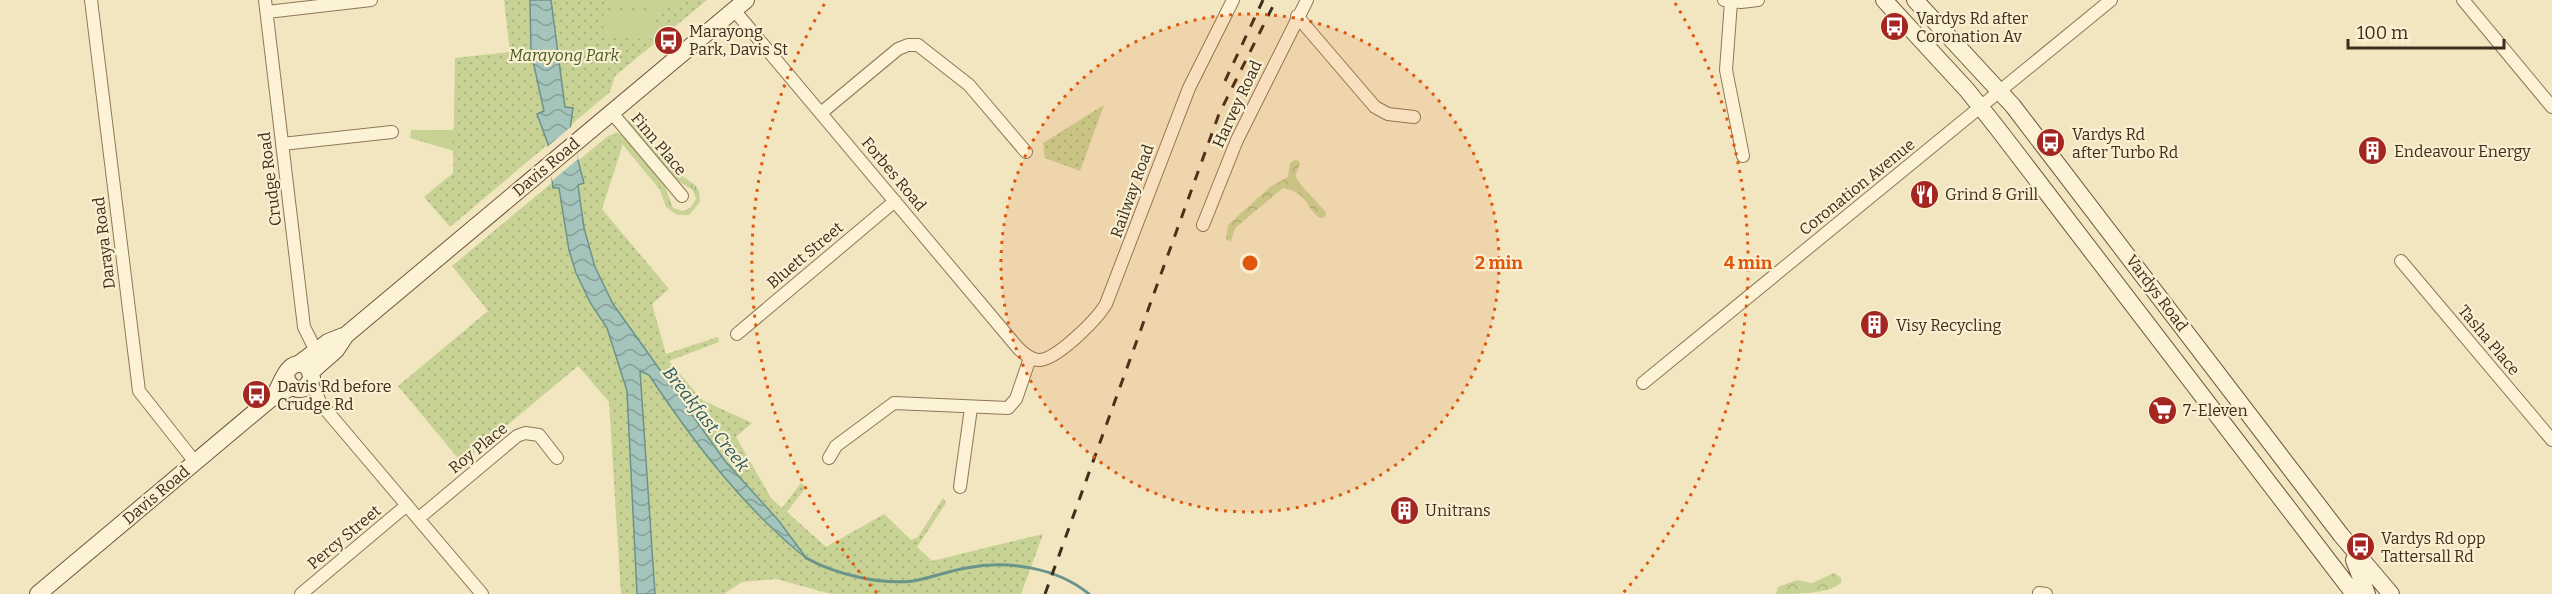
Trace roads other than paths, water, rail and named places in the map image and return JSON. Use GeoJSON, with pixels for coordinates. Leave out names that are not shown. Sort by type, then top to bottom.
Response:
{"type":"FeatureCollection","features":[{"type":"Feature","properties":{"kind":"main road","name":"Vardys Road"},"geometry":{"type":"LineString","coordinates":[[1884,0],[1980,107],[2346,590]]}},
{"type":"Feature","properties":{"kind":"main road","name":"Vardys Road"},"geometry":{"type":"LineString","coordinates":[[1915,0],[2000,90],[2341,535],[2391,594]]}},
{"type":"Feature","properties":{"kind":"main road","name":"Davis Road"},"geometry":{"type":"LineString","coordinates":[[300,378],[316,351],[346,335],[740,5]]}},
{"type":"Feature","properties":{"kind":"main road","name":"Davis Road"},"geometry":{"type":"LineString","coordinates":[[38,594],[274,396],[336,350],[346,335]]}},
{"type":"Feature","properties":{"kind":"main road"},"geometry":{"type":"LineString","coordinates":[[2341,535],[2361,574],[2367,594]]}},
{"type":"Feature","properties":{"kind":"street","name":"Daraya Road"},"geometry":{"type":"LineString","coordinates":[[91,0],[139,391],[195,462]]}},
{"type":"Feature","properties":{"kind":"street"},"geometry":{"type":"LineString","coordinates":[[266,6],[371,0]]}},
{"type":"Feature","properties":{"kind":"street","name":"Railway Road"},"geometry":{"type":"LineString","coordinates":[[1030,358],[1046,359],[1054,355],[1094,320],[1106,304],[1188,88],[1233,0]]}},
{"type":"Feature","properties":{"kind":"street","name":"Harvey Road"},"geometry":{"type":"LineString","coordinates":[[1203,225],[1237,140],[1307,0]]}},
{"type":"Feature","properties":{"kind":"street"},"geometry":{"type":"LineString","coordinates":[[1743,156],[1726,70],[1727,1],[1758,0]]}},
{"type":"Feature","properties":{"kind":"street","name":"Coronation Avenue"},"geometry":{"type":"LineString","coordinates":[[1643,383],[2111,0]]}},
{"type":"Feature","properties":{"kind":"street"},"geometry":{"type":"LineString","coordinates":[[2463,0],[2552,107]]}},
{"type":"Feature","properties":{"kind":"street","name":"Forbes Road"},"geometry":{"type":"LineString","coordinates":[[740,5],[821,113],[1030,358]]}},
{"type":"Feature","properties":{"kind":"street","name":"Crudge Road"},"geometry":{"type":"LineString","coordinates":[[266,6],[304,327],[316,351]]}},
{"type":"Feature","properties":{"kind":"street"},"geometry":{"type":"LineString","coordinates":[[1297,16],[1375,107],[1388,114],[1414,117]]}},
{"type":"Feature","properties":{"kind":"street"},"geometry":{"type":"LineString","coordinates":[[821,113],[898,49],[908,45],[918,45],[969,85],[1026,152]]}},
{"type":"Feature","properties":{"kind":"street","name":"Finn Place"},"geometry":{"type":"LineString","coordinates":[[612,113],[682,196]]}},
{"type":"Feature","properties":{"kind":"street"},"geometry":{"type":"LineString","coordinates":[[282,144],[392,132]]}},
{"type":"Feature","properties":{"kind":"street","name":"Bluett Street"},"geometry":{"type":"LineString","coordinates":[[738,334],[895,201]]}},
{"type":"Feature","properties":{"kind":"street","name":"Tasha Place"},"geometry":{"type":"LineString","coordinates":[[2401,261],[2552,440]]}},
{"type":"Feature","properties":{"kind":"street"},"geometry":{"type":"LineString","coordinates":[[829,458],[836,446],[894,403],[1008,408],[1016,399],[1030,358]]}},
{"type":"Feature","properties":{"kind":"street"},"geometry":{"type":"LineString","coordinates":[[300,378],[482,594]]}},
{"type":"Feature","properties":{"kind":"street"},"geometry":{"type":"LineString","coordinates":[[960,487],[971,408]]}},
{"type":"Feature","properties":{"kind":"street","name":"Roy Place"},"geometry":{"type":"LineString","coordinates":[[419,518],[517,436],[525,433],[539,435],[557,458]]}},
{"type":"Feature","properties":{"kind":"street","name":"Percy Street"},"geometry":{"type":"LineString","coordinates":[[302,594],[407,505]]}},
{"type":"Feature","properties":{"kind":"water"},"geometry":{"type":"Polygon","coordinates":[[[530,0],[551,0],[565,107],[573,108],[570,130],[584,183],[578,185],[584,228],[595,267],[613,304],[725,461],[779,521],[807,559],[741,496],[702,449],[649,375],[640,371],[655,594],[637,594],[627,391],[607,328],[591,304],[576,273],[569,250],[559,188],[553,188],[548,144],[537,114],[544,111],[531,52],[530,0]]]}},
{"type":"Feature","properties":{"kind":"waterway","name":"Breakfast Creek"},"geometry":{"type":"LineString","coordinates":[[806,558],[830,569],[858,577],[900,582],[982,566],[1030,568],[1062,577],[1089,594]]}},
{"type":"Feature","properties":{"kind":"railway"},"geometry":{"type":"LineString","coordinates":[[1225,81],[1263,0]]}},
{"type":"Feature","properties":{"kind":"railway"},"geometry":{"type":"LineString","coordinates":[[1045,594],[1219,114],[1276,0]]}},
{"type":"Feature","properties":{"kind":"place","name":"Vardys Rd after Coronation Av"},"geometry":{"type":"Point","coordinates":[1895,27]}},
{"type":"Feature","properties":{"kind":"place","name":"Marayong Park, Davis St"},"geometry":{"type":"Point","coordinates":[668,40]}},
{"type":"Feature","properties":{"kind":"place","name":"Vardys Rd after Turbo Rd"},"geometry":{"type":"Point","coordinates":[2051,143]}},
{"type":"Feature","properties":{"kind":"place","name":"Endeavour Energy"},"geometry":{"type":"Point","coordinates":[2373,151]}},
{"type":"Feature","properties":{"kind":"place","name":"Grind & Grill"},"geometry":{"type":"Point","coordinates":[1924,194]}},
{"type":"Feature","properties":{"kind":"place","name":"Visy Recycling"},"geometry":{"type":"Point","coordinates":[1875,325]}},
{"type":"Feature","properties":{"kind":"place","name":"Davis Rd before Crudge Rd"},"geometry":{"type":"Point","coordinates":[256,395]}},
{"type":"Feature","properties":{"kind":"place","name":"7-Eleven"},"geometry":{"type":"Point","coordinates":[2162,410]}},
{"type":"Feature","properties":{"kind":"place","name":"Unitrans"},"geometry":{"type":"Point","coordinates":[1404,510]}},
{"type":"Feature","properties":{"kind":"place","name":"Vardys Rd opp Tattersall Rd"},"geometry":{"type":"Point","coordinates":[2360,547]}},
{"type":"Feature","properties":{"kind":"park label","name":"Marayong Park"},"geometry":{"type":"Point","coordinates":[564,55]}}]}
